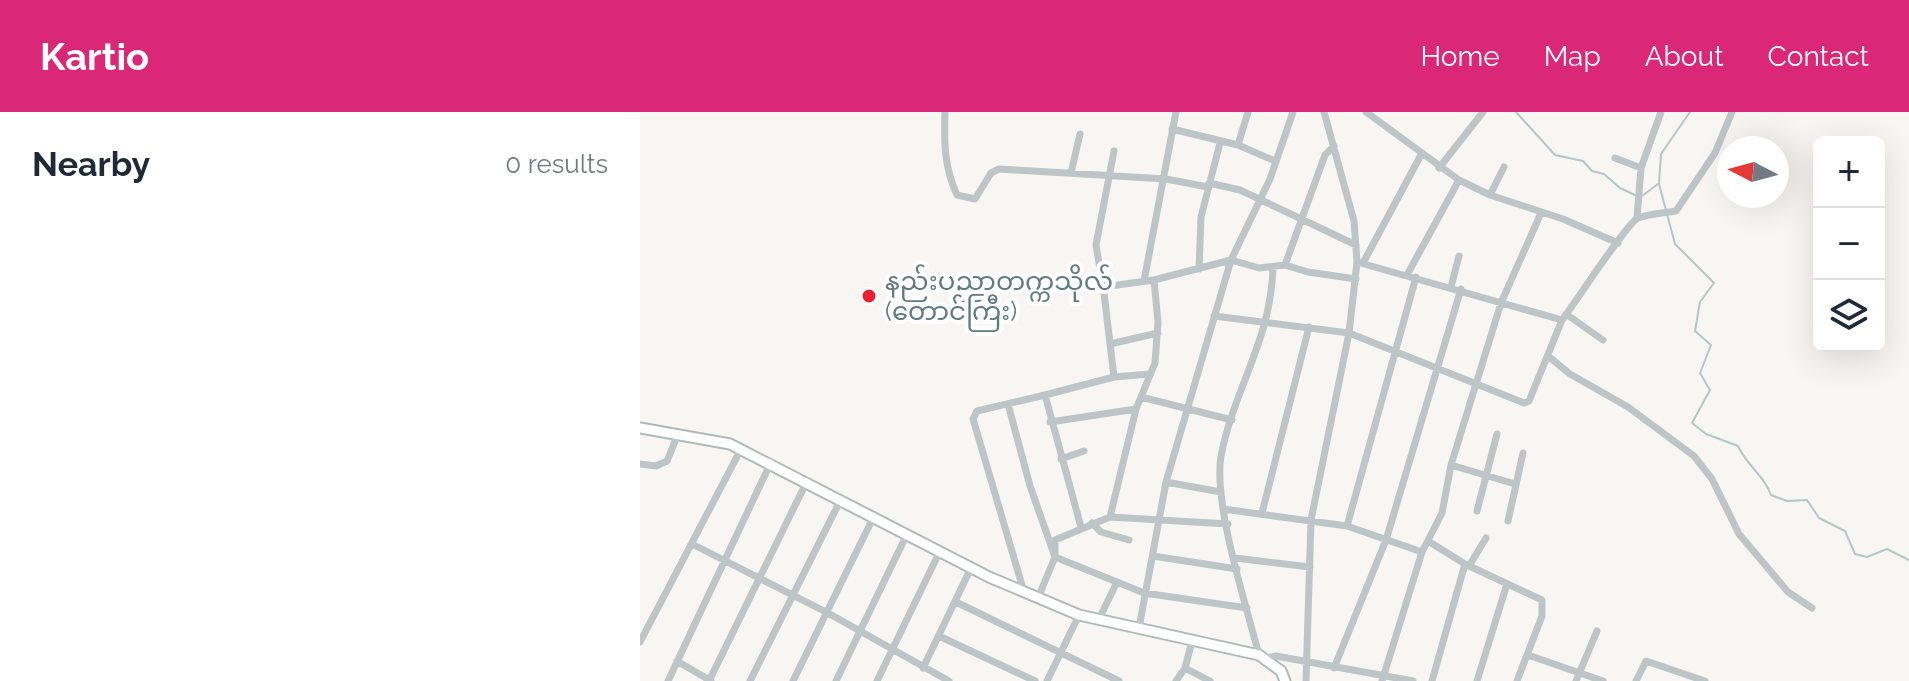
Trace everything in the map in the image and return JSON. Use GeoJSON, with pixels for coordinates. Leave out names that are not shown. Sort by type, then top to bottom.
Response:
{"type":"FeatureCollection","features":[{"type":"Feature","properties":{"kind":"main road"},"geometry":{"type":"LineString","coordinates":[[640,428],[741,449],[971,568],[1038,598],[1079,615],[1263,656],[1281,671],[1285,681]]}},
{"type":"Feature","properties":{"kind":"street"},"geometry":{"type":"LineString","coordinates":[[945,112],[948,176],[957,195],[975,199],[991,173],[999,169],[1166,179],[1240,190],[1258,202],[1356,245]]}},
{"type":"Feature","properties":{"kind":"street"},"geometry":{"type":"LineString","coordinates":[[1144,281],[1166,179],[1176,112]]}},
{"type":"Feature","properties":{"kind":"street"},"geometry":{"type":"LineString","coordinates":[[1238,145],[1248,112]]}},
{"type":"Feature","properties":{"kind":"street"},"geometry":{"type":"LineString","coordinates":[[1139,628],[1166,482],[1214,316],[1231,260],[1258,202],[1293,112]]}},
{"type":"Feature","properties":{"kind":"street"},"geometry":{"type":"LineString","coordinates":[[1324,112],[1354,221],[1360,263]]}},
{"type":"Feature","properties":{"kind":"street"},"geometry":{"type":"LineString","coordinates":[[1366,112],[1459,180],[1490,195],[1563,219],[1618,243]]}},
{"type":"Feature","properties":{"kind":"street"},"geometry":{"type":"LineString","coordinates":[[1439,168],[1483,112]]}},
{"type":"Feature","properties":{"kind":"street"},"geometry":{"type":"LineString","coordinates":[[1637,218],[1641,168],[1661,112]]}},
{"type":"Feature","properties":{"kind":"street"},"geometry":{"type":"LineString","coordinates":[[1214,316],[1349,333],[1524,403],[1529,401],[1564,317],[1618,243],[1622,232],[1637,218],[1676,211],[1715,153],[1732,112]]}},
{"type":"Feature","properties":{"kind":"street"},"geometry":{"type":"LineString","coordinates":[[1172,129],[1238,145],[1275,161]]}},
{"type":"Feature","properties":{"kind":"street"},"geometry":{"type":"LineString","coordinates":[[1071,173],[1080,134]]}},
{"type":"Feature","properties":{"kind":"street"},"geometry":{"type":"LineString","coordinates":[[1199,269],[1197,238],[1220,143]]}},
{"type":"Feature","properties":{"kind":"street"},"geometry":{"type":"LineString","coordinates":[[1285,265],[1325,155],[1334,146]]}},
{"type":"Feature","properties":{"kind":"street"},"geometry":{"type":"LineString","coordinates":[[1114,151],[1096,245],[1114,377]]}},
{"type":"Feature","properties":{"kind":"street"},"geometry":{"type":"LineString","coordinates":[[1306,681],[1311,520],[1349,333],[1356,279],[1360,263],[1422,153]]}},
{"type":"Feature","properties":{"kind":"street"},"geometry":{"type":"LineString","coordinates":[[1615,158],[1641,168]]}},
{"type":"Feature","properties":{"kind":"street"},"geometry":{"type":"LineString","coordinates":[[1490,195],[1504,167]]}},
{"type":"Feature","properties":{"kind":"street"},"geometry":{"type":"LineString","coordinates":[[1407,275],[1459,180]]}},
{"type":"Feature","properties":{"kind":"street"},"geometry":{"type":"LineString","coordinates":[[1384,679],[1422,552],[1442,513],[1451,465],[1501,303],[1541,213]]}},
{"type":"Feature","properties":{"kind":"street"},"geometry":{"type":"LineString","coordinates":[[1451,287],[1459,256]]}},
{"type":"Feature","properties":{"kind":"street"},"geometry":{"type":"LineString","coordinates":[[1104,293],[1116,283],[1154,280],[1231,260],[1259,268],[1285,265],[1356,279]]}},
{"type":"Feature","properties":{"kind":"street"},"geometry":{"type":"LineString","coordinates":[[1360,263],[1461,289],[1501,303],[1564,317],[1603,340]]}},
{"type":"Feature","properties":{"kind":"street"},"geometry":{"type":"LineString","coordinates":[[1273,267],[1268,321],[1221,455],[1223,509],[1247,608],[1263,656],[1276,656],[1384,679],[1413,681]]}},
{"type":"Feature","properties":{"kind":"street"},"geometry":{"type":"LineString","coordinates":[[1347,526],[1416,277]]}},
{"type":"Feature","properties":{"kind":"street"},"geometry":{"type":"LineString","coordinates":[[1110,517],[1136,409],[1150,374],[1158,333],[1154,280]]}},
{"type":"Feature","properties":{"kind":"street"},"geometry":{"type":"LineString","coordinates":[[1334,668],[1386,540],[1461,289]]}},
{"type":"Feature","properties":{"kind":"street"},"geometry":{"type":"LineString","coordinates":[[1262,513],[1309,327]]}},
{"type":"Feature","properties":{"kind":"street"},"geometry":{"type":"LineString","coordinates":[[1110,344],[1158,333]]}},
{"type":"Feature","properties":{"kind":"street"},"geometry":{"type":"LineString","coordinates":[[1548,356],[1570,374],[1628,407],[1694,456],[1716,486],[1739,534],[1788,592],[1812,608]]}},
{"type":"Feature","properties":{"kind":"street"},"geometry":{"type":"LineString","coordinates":[[1024,592],[973,419],[977,411],[1114,377],[1150,374]]}},
{"type":"Feature","properties":{"kind":"street"},"geometry":{"type":"LineString","coordinates":[[1045,395],[1081,527]]}},
{"type":"Feature","properties":{"kind":"street"},"geometry":{"type":"LineString","coordinates":[[1141,397],[1232,420]]}},
{"type":"Feature","properties":{"kind":"street"},"geometry":{"type":"LineString","coordinates":[[1008,404],[1030,486],[1055,557],[1144,593],[1247,608]]}},
{"type":"Feature","properties":{"kind":"street"},"geometry":{"type":"LineString","coordinates":[[1050,422],[1136,409]]}},
{"type":"Feature","properties":{"kind":"street"},"geometry":{"type":"LineString","coordinates":[[640,464],[656,466],[667,461],[678,434]]}},
{"type":"Feature","properties":{"kind":"street"},"geometry":{"type":"LineString","coordinates":[[1477,511],[1497,434]]}},
{"type":"Feature","properties":{"kind":"street"},"geometry":{"type":"LineString","coordinates":[[640,641],[741,449]]}},
{"type":"Feature","properties":{"kind":"street"},"geometry":{"type":"LineString","coordinates":[[1061,459],[1084,451]]}},
{"type":"Feature","properties":{"kind":"street"},"geometry":{"type":"LineString","coordinates":[[1508,521],[1523,453]]}},
{"type":"Feature","properties":{"kind":"street"},"geometry":{"type":"LineString","coordinates":[[668,681],[771,462]]}},
{"type":"Feature","properties":{"kind":"street"},"geometry":{"type":"LineString","coordinates":[[1451,465],[1515,484]]}},
{"type":"Feature","properties":{"kind":"street"},"geometry":{"type":"LineString","coordinates":[[677,661],[710,681],[807,481]]}},
{"type":"Feature","properties":{"kind":"street"},"geometry":{"type":"LineString","coordinates":[[1166,482],[1221,492]]}},
{"type":"Feature","properties":{"kind":"street"},"geometry":{"type":"LineString","coordinates":[[750,681],[841,499]]}},
{"type":"Feature","properties":{"kind":"street"},"geometry":{"type":"LineString","coordinates":[[1223,509],[1347,526],[1422,552]]}},
{"type":"Feature","properties":{"kind":"street"},"geometry":{"type":"LineString","coordinates":[[793,681],[874,516]]}},
{"type":"Feature","properties":{"kind":"street"},"geometry":{"type":"LineString","coordinates":[[1038,598],[1055,557],[1055,540],[1081,527],[1110,517],[1228,524]]}},
{"type":"Feature","properties":{"kind":"street"},"geometry":{"type":"LineString","coordinates":[[1092,523],[1101,532],[1129,540]]}},
{"type":"Feature","properties":{"kind":"street"},"geometry":{"type":"LineString","coordinates":[[836,681],[907,534]]}},
{"type":"Feature","properties":{"kind":"street"},"geometry":{"type":"LineString","coordinates":[[1432,681],[1467,565],[1486,538]]}},
{"type":"Feature","properties":{"kind":"street"},"geometry":{"type":"LineString","coordinates":[[1428,541],[1467,565],[1542,600],[1542,616],[1517,681]]}},
{"type":"Feature","properties":{"kind":"street"},"geometry":{"type":"LineString","coordinates":[[692,544],[828,613],[860,634],[949,681]]}},
{"type":"Feature","properties":{"kind":"street"},"geometry":{"type":"LineString","coordinates":[[877,681],[940,551]]}},
{"type":"Feature","properties":{"kind":"street"},"geometry":{"type":"LineString","coordinates":[[1153,556],[1237,569]]}},
{"type":"Feature","properties":{"kind":"street"},"geometry":{"type":"LineString","coordinates":[[1235,558],[1310,567]]}},
{"type":"Feature","properties":{"kind":"street"},"geometry":{"type":"LineString","coordinates":[[923,668],[971,568]]}},
{"type":"Feature","properties":{"kind":"street"},"geometry":{"type":"LineString","coordinates":[[1099,619],[1117,582]]}},
{"type":"Feature","properties":{"kind":"street"},"geometry":{"type":"LineString","coordinates":[[1477,681],[1507,584]]}},
{"type":"Feature","properties":{"kind":"street"},"geometry":{"type":"LineString","coordinates":[[956,602],[1119,681]]}},
{"type":"Feature","properties":{"kind":"street"},"geometry":{"type":"LineString","coordinates":[[1047,681],[1079,615]]}},
{"type":"Feature","properties":{"kind":"street"},"geometry":{"type":"LineString","coordinates":[[1577,677],[1597,631]]}},
{"type":"Feature","properties":{"kind":"street"},"geometry":{"type":"LineString","coordinates":[[939,636],[1035,681]]}},
{"type":"Feature","properties":{"kind":"street"},"geometry":{"type":"LineString","coordinates":[[1176,681],[1185,668],[1192,641]]}},
{"type":"Feature","properties":{"kind":"street"},"geometry":{"type":"LineString","coordinates":[[1528,655],[1577,677],[1603,681]]}},
{"type":"Feature","properties":{"kind":"street"},"geometry":{"type":"LineString","coordinates":[[1636,681],[1646,661],[1705,681]]}},
{"type":"Feature","properties":{"kind":"street"},"geometry":{"type":"LineString","coordinates":[[1185,668],[1210,681]]}},
{"type":"Feature","properties":{"kind":"waterway"},"geometry":{"type":"LineString","coordinates":[[1516,112],[1555,155],[1583,161],[1592,171],[1604,174],[1620,188],[1635,195]]}},
{"type":"Feature","properties":{"kind":"waterway"},"geometry":{"type":"LineString","coordinates":[[1690,112],[1661,154],[1659,184],[1675,244],[1714,283],[1700,302],[1695,331],[1711,345],[1700,373],[1710,390],[1692,423],[1706,434],[1738,446],[1771,495],[1787,501],[1807,500],[1819,518],[1845,531],[1855,554],[1867,557],[1887,549],[1909,560]]}},
{"type":"Feature","properties":{"kind":"waterway"},"geometry":{"type":"LineString","coordinates":[[1642,196],[1658,184]]}},
{"type":"Feature","properties":{"kind":"place","name":"နည်းပညာတက္ကသိုလ် (တောင်ကြီး)"},"geometry":{"type":"Point","coordinates":[869,296]}}]}
